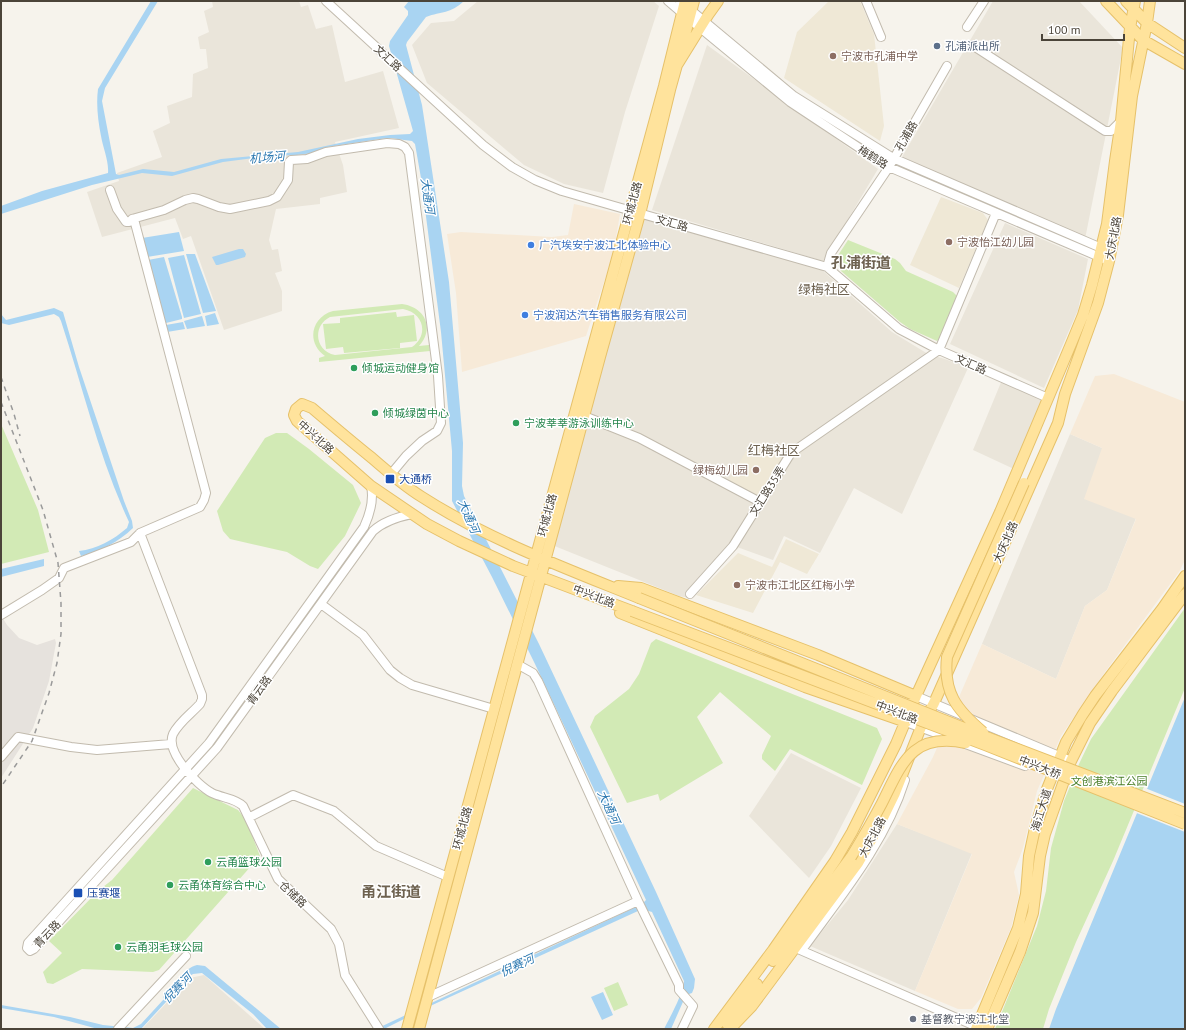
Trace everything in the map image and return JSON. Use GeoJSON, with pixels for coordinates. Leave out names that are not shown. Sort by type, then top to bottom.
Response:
{"type":"FeatureCollection","features":[{"type":"Feature","properties":{"kind":"main road","name":"环城北路"},"geometry":{"type":"LineString","coordinates":[[420,1028],[541,576],[541,558],[630,211],[685,8],[694,1]]}},
{"type":"Feature","properties":{"kind":"main road","name":"环城北路"},"geometry":{"type":"LineString","coordinates":[[677,65],[718,1]]}},
{"type":"Feature","properties":{"kind":"main road"},"geometry":{"type":"LineString","coordinates":[[1106,1],[1143,40],[1185,64]]}},
{"type":"Feature","properties":{"kind":"main road"},"geometry":{"type":"LineString","coordinates":[[1126,1],[1134,5],[1147,23],[1185,48]]}},
{"type":"Feature","properties":{"kind":"main road","name":"大庆北路"},"geometry":{"type":"LineString","coordinates":[[730,1029],[752,1006],[791,946],[835,861],[852,832],[896,744],[916,696],[1000,512],[1083,315],[1118,215],[1132,96],[1150,1]]}},
{"type":"Feature","properties":{"kind":"main road","name":"大庆北路"},"geometry":{"type":"LineString","coordinates":[[724,1029],[858,863],[888,807],[921,727],[934,703],[1058,423],[1065,394],[1098,304],[1115,161],[1122,121],[1130,28],[1134,5]]}},
{"type":"Feature","properties":{"kind":"main road","name":"环城北路"},"geometry":{"type":"LineString","coordinates":[[407,1029],[531,573],[541,558],[584,416],[640,214],[677,65],[685,8]]}},
{"type":"Feature","properties":{"kind":"main road"},"geometry":{"type":"LineString","coordinates":[[987,741],[963,714],[954,701],[947,681],[947,657],[1065,394]]}},
{"type":"Feature","properties":{"kind":"main road","name":"中兴北路"},"geometry":{"type":"LineString","coordinates":[[302,404],[309,406],[421,497],[486,532],[541,558],[987,741],[632,611],[531,573],[489,555],[427,524],[371,486],[296,420],[294,415],[296,409],[302,404]]}},
{"type":"Feature","properties":{"kind":"main road","name":"海江大道"},"geometry":{"type":"LineString","coordinates":[[981,1028],[1020,923],[1026,894],[1029,856],[1035,828],[1052,776],[1066,742],[1083,714],[1185,576]]}},
{"type":"Feature","properties":{"kind":"main road"},"geometry":{"type":"LineString","coordinates":[[606,584],[641,588],[818,655],[916,696]]}},
{"type":"Feature","properties":{"kind":"main road"},"geometry":{"type":"LineString","coordinates":[[570,587],[598,604],[750,666],[906,722]]}},
{"type":"Feature","properties":{"kind":"main road","name":"海江大道"},"geometry":{"type":"LineString","coordinates":[[981,1028],[1020,952],[1033,914],[1040,856],[1045,834],[1071,761],[1090,723],[1112,691],[1185,594]]}},
{"type":"Feature","properties":{"kind":"main road"},"geometry":{"type":"LineString","coordinates":[[791,946],[865,835],[905,760],[923,746],[943,741],[952,740],[966,744],[987,741]]}},
{"type":"Feature","properties":{"kind":"main road","name":"中兴大桥"},"geometry":{"type":"LineString","coordinates":[[987,741],[1185,813]]}},
{"type":"Feature","properties":{"kind":"main road","name":"中兴大桥"},"geometry":{"type":"LineString","coordinates":[[987,741],[1185,824]]}},
{"type":"Feature","properties":{"kind":"main road","name":"大庆北路"},"geometry":{"type":"LineString","coordinates":[[714,1029],[791,946]]}},
{"type":"Feature","properties":{"kind":"street","name":"文汇路"},"geometry":{"type":"LineString","coordinates":[[326,1],[483,145],[512,167],[535,180],[562,191],[828,267],[899,328],[939,350],[1048,398]]}},
{"type":"Feature","properties":{"kind":"street","name":"梅鹤路"},"geometry":{"type":"LineString","coordinates":[[668,1],[685,8],[702,25],[790,102],[888,167],[996,213],[1105,254]]}},
{"type":"Feature","properties":{"kind":"street"},"geometry":{"type":"LineString","coordinates":[[866,1],[881,37]]}},
{"type":"Feature","properties":{"kind":"street"},"geometry":{"type":"LineString","coordinates":[[968,27],[984,1]]}},
{"type":"Feature","properties":{"kind":"street","name":"梅鹤路"},"geometry":{"type":"LineString","coordinates":[[702,25],[794,96],[893,158],[1105,254]]}},
{"type":"Feature","properties":{"kind":"street"},"geometry":{"type":"LineString","coordinates":[[972,45],[1105,131],[1111,131],[1122,121]]}},
{"type":"Feature","properties":{"kind":"street","name":"孔浦路"},"geometry":{"type":"LineString","coordinates":[[828,267],[831,253],[888,167],[947,66]]}},
{"type":"Feature","properties":{"kind":"street"},"geometry":{"type":"LineString","coordinates":[[110,190],[117,210],[126,222],[164,210],[185,200],[193,198],[219,208],[230,209],[269,201],[277,197],[288,180],[289,162],[291,160],[307,159],[326,152],[387,143],[399,144],[405,147],[409,153],[438,376],[440,427],[406,456],[391,474]]}},
{"type":"Feature","properties":{"kind":"street"},"geometry":{"type":"LineString","coordinates":[[939,350],[996,213]]}},
{"type":"Feature","properties":{"kind":"street"},"geometry":{"type":"LineString","coordinates":[[1,615],[59,578],[64,568],[131,542],[140,533],[200,507],[204,500],[206,493],[137,231],[132,219]]}},
{"type":"Feature","properties":{"kind":"street","name":"文汇路35弄"},"geometry":{"type":"LineString","coordinates":[[690,594],[733,546],[791,453],[939,350]]}},
{"type":"Feature","properties":{"kind":"street"},"geometry":{"type":"LineString","coordinates":[[584,416],[639,438],[760,502]]}},
{"type":"Feature","properties":{"kind":"street","name":"青云路"},"geometry":{"type":"LineString","coordinates":[[371,486],[372,494],[370,510],[364,527],[209,742],[28,943],[27,948],[30,951],[34,949],[217,748],[378,527],[389,520],[412,514]]}},
{"type":"Feature","properties":{"kind":"street"},"geometry":{"type":"LineString","coordinates":[[1,757],[18,737],[71,747],[97,750],[171,744],[174,733],[200,704],[202,695],[140,533]]}},
{"type":"Feature","properties":{"kind":"street"},"geometry":{"type":"LineString","coordinates":[[321,604],[363,635],[390,670],[400,678],[412,684],[494,709]]}},
{"type":"Feature","properties":{"kind":"street"},"geometry":{"type":"LineString","coordinates":[[517,664],[533,673],[538,681],[638,901],[679,985],[679,990],[693,1006],[682,1029]]}},
{"type":"Feature","properties":{"kind":"street"},"geometry":{"type":"LineString","coordinates":[[916,696],[1071,761]]}},
{"type":"Feature","properties":{"kind":"street"},"geometry":{"type":"LineString","coordinates":[[906,722],[1064,780]]}},
{"type":"Feature","properties":{"kind":"street","name":"仓储路"},"geometry":{"type":"LineString","coordinates":[[171,744],[186,769],[201,786],[211,793],[240,803],[250,817],[278,879],[335,936],[339,944],[345,975],[377,1027]]}},
{"type":"Feature","properties":{"kind":"street"},"geometry":{"type":"LineString","coordinates":[[250,817],[293,795],[334,811],[376,846],[448,877]]}},
{"type":"Feature","properties":{"kind":"street"},"geometry":{"type":"LineString","coordinates":[[428,997],[638,901]]}},
{"type":"Feature","properties":{"kind":"street"},"geometry":{"type":"LineString","coordinates":[[791,946],[981,1028]]}},
{"type":"Feature","properties":{"kind":"street"},"geometry":{"type":"LineString","coordinates":[[120,1027],[186,956]]}},
{"type":"Feature","properties":{"kind":"shaded area"},"geometry":{"type":"Polygon","coordinates":[[[212,1],[299,1],[301,7],[308,5],[316,29],[332,25],[345,82],[383,71],[399,128],[335,142],[343,165],[347,192],[320,198],[320,204],[276,209],[269,240],[272,250],[278,249],[282,271],[275,273],[282,291],[282,311],[224,330],[191,236],[183,239],[175,218],[102,237],[87,192],[119,181],[117,173],[162,157],[153,131],[170,123],[167,106],[192,97],[193,74],[208,68],[206,49],[200,49],[198,37],[209,32],[204,11],[213,7],[212,1]]]}},
{"type":"Feature","properties":{"kind":"shaded area"},"geometry":{"type":"Polygon","coordinates":[[[478,1],[653,1],[659,6],[625,112],[603,193],[564,184],[524,165],[427,83],[412,45],[431,23],[454,21],[478,1]]]}},
{"type":"Feature","properties":{"kind":"shaded area","name":"宁波市孔浦中学"},"geometry":{"type":"Polygon","coordinates":[[[829,1],[860,1],[874,34],[884,126],[880,141],[784,78],[797,32],[829,1]]]}},
{"type":"Feature","properties":{"kind":"shaded area"},"geometry":{"type":"Polygon","coordinates":[[[993,1],[1079,1],[1123,48],[1085,239],[902,157],[993,1]]]}},
{"type":"Feature","properties":{"kind":"shaded area"},"geometry":{"type":"Polygon","coordinates":[[[707,45],[878,169],[823,261],[652,210],[707,45]]]}},
{"type":"Feature","properties":{"kind":"shaded area","name":"宁波怡江幼儿园"},"geometry":{"type":"Polygon","coordinates":[[[941,197],[983,213],[988,220],[959,288],[910,265],[941,197]]]}},
{"type":"Feature","properties":{"kind":"shaded area","name":"宁波润达汽车销售服务有限公司"},"geometry":{"type":"Polygon","coordinates":[[[574,204],[620,214],[613,255],[586,336],[462,372],[456,293],[447,234],[461,232],[552,237],[568,235],[574,204]]]}},
{"type":"Feature","properties":{"kind":"shaded area"},"geometry":{"type":"Polygon","coordinates":[[[643,217],[688,232],[822,270],[892,332],[928,354],[968,368],[902,514],[854,488],[820,553],[784,536],[773,560],[737,547],[690,598],[679,596],[552,545],[643,217]]]}},
{"type":"Feature","properties":{"kind":"shaded area"},"geometry":{"type":"Polygon","coordinates":[[[1005,223],[1088,259],[1078,310],[1044,388],[950,344],[1005,223]]]}},
{"type":"Feature","properties":{"kind":"shaded area"},"geometry":{"type":"Polygon","coordinates":[[[1114,374],[1185,402],[1185,560],[1179,572],[1105,672],[1061,736],[1037,791],[1023,848],[1014,872],[1019,895],[1011,928],[981,998],[972,1009],[958,1009],[915,991],[972,854],[897,824],[933,757],[982,644],[1056,679],[1085,606],[1107,590],[1136,519],[1084,499],[1102,448],[1070,434],[1095,376],[1114,374]]]}},
{"type":"Feature","properties":{"kind":"shaded area"},"geometry":{"type":"Polygon","coordinates":[[[1002,380],[1045,399],[1014,469],[973,450],[1002,380]]]}},
{"type":"Feature","properties":{"kind":"shaded area"},"geometry":{"type":"Polygon","coordinates":[[[1070,434],[1102,448],[1136,518],[1107,590],[1085,606],[1056,679],[982,644],[1070,434]]]}},
{"type":"Feature","properties":{"kind":"shaded area","name":"绿梅幼儿园"},"geometry":{"type":"Polygon","coordinates":[[[752,441],[784,458],[758,498],[728,482],[752,441]]]}},
{"type":"Feature","properties":{"kind":"shaded area","name":"宁波市江北区红梅小学"},"geometry":{"type":"Polygon","coordinates":[[[786,539],[819,554],[807,574],[780,562],[753,613],[696,595],[738,553],[772,567],[786,539]]]}},
{"type":"Feature","properties":{"kind":"shaded area"},"geometry":{"type":"Polygon","coordinates":[[[1,617],[19,638],[37,645],[55,639],[56,643],[49,681],[33,728],[1,778],[1,617]]]}},
{"type":"Feature","properties":{"kind":"shaded area"},"geometry":{"type":"Polygon","coordinates":[[[791,753],[861,788],[831,846],[809,878],[749,816],[791,753]]]}},
{"type":"Feature","properties":{"kind":"shaded area"},"geometry":{"type":"Polygon","coordinates":[[[897,824],[972,853],[915,991],[810,946],[848,900],[897,824]]]}},
{"type":"Feature","properties":{"kind":"shaded area"},"geometry":{"type":"Polygon","coordinates":[[[204,975],[265,1029],[142,1029],[190,978],[204,975]]]}},
{"type":"Feature","properties":{"kind":"green space"},"geometry":{"type":"Polygon","coordinates":[[[848,240],[895,259],[906,271],[953,292],[957,296],[942,336],[937,341],[910,329],[900,322],[841,271],[835,260],[848,240]]]}},
{"type":"Feature","properties":{"kind":"green space"},"geometry":{"type":"Polygon","coordinates":[[[402,304],[410,306],[417,309],[425,319],[427,326],[426,332],[424,339],[419,346],[429,345],[430,351],[319,362],[319,358],[325,356],[319,351],[315,344],[313,338],[314,331],[316,324],[320,319],[333,311],[402,304]],[[403,309],[330,317],[320,326],[318,338],[323,349],[328,353],[335,355],[412,347],[421,337],[422,325],[416,315],[403,309]]]}},
{"type":"Feature","properties":{"kind":"green space"},"geometry":{"type":"Polygon","coordinates":[[[396,312],[397,317],[414,315],[417,341],[400,343],[400,348],[344,353],[343,347],[326,349],[323,324],[340,323],[340,318],[396,312]]]}},
{"type":"Feature","properties":{"kind":"green space"},"geometry":{"type":"Polygon","coordinates":[[[1,424],[38,510],[49,552],[1,564],[1,424]]]}},
{"type":"Feature","properties":{"kind":"green space"},"geometry":{"type":"Polygon","coordinates":[[[276,433],[287,433],[353,485],[361,503],[345,536],[318,569],[310,566],[287,552],[230,539],[223,531],[217,511],[265,438],[276,433]]]}},
{"type":"Feature","properties":{"kind":"green space","name":"文创港滨江公园"},"geometry":{"type":"Polygon","coordinates":[[[1185,608],[1185,688],[1113,861],[1076,942],[1049,1009],[1043,1029],[995,1029],[1037,926],[1046,891],[1051,848],[1064,801],[1079,764],[1091,739],[1185,608]]]}},
{"type":"Feature","properties":{"kind":"green space"},"geometry":{"type":"Polygon","coordinates":[[[656,639],[877,728],[882,739],[862,785],[790,749],[775,771],[762,759],[762,755],[771,736],[720,692],[697,717],[723,763],[660,801],[658,794],[627,803],[590,727],[595,716],[629,689],[639,674],[651,643],[656,639]]]}},
{"type":"Feature","properties":{"kind":"green space","name":"云甬体育综合中心"},"geometry":{"type":"Polygon","coordinates":[[[193,788],[238,810],[246,820],[260,856],[159,970],[153,972],[82,969],[53,984],[47,983],[43,972],[62,953],[49,941],[99,890],[112,880],[193,788]]]}},
{"type":"Feature","properties":{"kind":"green space"},"geometry":{"type":"Polygon","coordinates":[[[618,982],[628,1005],[614,1011],[604,988],[618,982]]]}},
{"type":"Feature","properties":{"kind":"water"},"geometry":{"type":"Polygon","coordinates":[[[151,1],[158,1],[105,88],[102,101],[116,174],[119,175],[143,169],[174,172],[221,159],[298,152],[358,139],[410,134],[413,131],[389,46],[390,41],[408,15],[408,11],[404,7],[409,1],[464,1],[450,10],[426,17],[406,45],[422,105],[449,282],[463,443],[462,486],[464,496],[539,644],[656,892],[695,979],[692,993],[686,995],[671,1029],[664,1029],[679,998],[684,981],[652,912],[645,910],[638,911],[428,1007],[384,1029],[376,1029],[642,904],[646,900],[535,664],[452,501],[452,451],[441,332],[421,178],[415,144],[412,141],[391,138],[380,139],[328,147],[312,153],[270,156],[223,162],[172,176],[142,173],[92,185],[1,214],[1,206],[42,191],[108,173],[108,164],[98,118],[98,89],[151,1]]]}},
{"type":"Feature","properties":{"kind":"water"},"geometry":{"type":"Polygon","coordinates":[[[179,232],[184,251],[147,257],[142,238],[179,232]]]}},
{"type":"Feature","properties":{"kind":"water"},"geometry":{"type":"Polygon","coordinates":[[[243,249],[246,254],[245,257],[216,265],[212,257],[243,249]]]}},
{"type":"Feature","properties":{"kind":"water"},"geometry":{"type":"Polygon","coordinates":[[[186,254],[195,254],[216,311],[203,313],[186,254]]]}},
{"type":"Feature","properties":{"kind":"water"},"geometry":{"type":"Polygon","coordinates":[[[184,255],[201,314],[184,318],[168,258],[184,255]]]}},
{"type":"Feature","properties":{"kind":"water"},"geometry":{"type":"Polygon","coordinates":[[[164,257],[182,317],[182,319],[166,323],[164,323],[148,260],[164,257]]]}},
{"type":"Feature","properties":{"kind":"water"},"geometry":{"type":"Polygon","coordinates":[[[54,308],[63,312],[79,367],[132,521],[133,528],[122,538],[109,545],[81,556],[79,551],[98,546],[110,540],[127,528],[129,522],[118,498],[100,448],[61,321],[59,317],[54,314],[9,325],[1,323],[1,314],[6,320],[54,308]]]}},
{"type":"Feature","properties":{"kind":"water"},"geometry":{"type":"Polygon","coordinates":[[[215,313],[219,324],[207,326],[205,316],[215,313]]]}},
{"type":"Feature","properties":{"kind":"water"},"geometry":{"type":"Polygon","coordinates":[[[202,316],[205,326],[187,329],[184,321],[202,316]]]}},
{"type":"Feature","properties":{"kind":"water"},"geometry":{"type":"Polygon","coordinates":[[[183,322],[185,329],[167,332],[166,325],[183,322]]]}},
{"type":"Feature","properties":{"kind":"water"},"geometry":{"type":"Polygon","coordinates":[[[44,559],[44,566],[1,577],[1,569],[44,559]]]}},
{"type":"Feature","properties":{"kind":"water"},"geometry":{"type":"Polygon","coordinates":[[[1185,697],[1185,1029],[1049,1029],[1056,1009],[1185,697]]]}},
{"type":"Feature","properties":{"kind":"water","name":"倪赛河"},"geometry":{"type":"Polygon","coordinates":[[[197,965],[205,966],[281,1029],[267,1029],[253,1014],[202,973],[193,974],[190,976],[141,1029],[98,1029],[54,1017],[1,1008],[1,1005],[70,1017],[103,1025],[133,1028],[141,1024],[164,999],[163,997],[174,983],[187,970],[197,965]]]}},
{"type":"Feature","properties":{"kind":"water"},"geometry":{"type":"Polygon","coordinates":[[[603,992],[613,1015],[602,1020],[591,997],[603,992]]]}},
{"type":"Feature","properties":{"kind":"pier"},"geometry":{"type":"Polygon","coordinates":[[[1145,788],[1185,804],[1185,832],[1134,812],[1145,788]]]}},
{"type":"Feature","properties":{"kind":"railway"},"geometry":{"type":"LineString","coordinates":[[1,377],[20,436]]}},
{"type":"Feature","properties":{"kind":"railway"},"geometry":{"type":"LineString","coordinates":[[1,402],[43,510],[58,563],[61,603],[61,634],[57,663],[49,693],[32,741],[1,787]]}},
{"type":"Feature","properties":{"kind":"place","name":"孔浦派出所"},"geometry":{"type":"Point","coordinates":[937,46]}},
{"type":"Feature","properties":{"kind":"place","name":"宁波市孔浦中学"},"geometry":{"type":"Point","coordinates":[833,56]}},
{"type":"Feature","properties":{"kind":"place","name":"宁波怡江幼儿园"},"geometry":{"type":"Point","coordinates":[949,242]}},
{"type":"Feature","properties":{"kind":"place","name":"广汽埃安宁波江北体验中心"},"geometry":{"type":"Point","coordinates":[531,245]}},
{"type":"Feature","properties":{"kind":"place","name":"宁波润达汽车销售服务有限公司"},"geometry":{"type":"Point","coordinates":[525,315]}},
{"type":"Feature","properties":{"kind":"place","name":"倾城运动健身馆"},"geometry":{"type":"Point","coordinates":[354,368]}},
{"type":"Feature","properties":{"kind":"place","name":"倾城绿茵中心"},"geometry":{"type":"Point","coordinates":[375,413]}},
{"type":"Feature","properties":{"kind":"place","name":"宁波莘莘游泳训练中心"},"geometry":{"type":"Point","coordinates":[516,423]}},
{"type":"Feature","properties":{"kind":"place","name":"绿梅幼儿园"},"geometry":{"type":"Point","coordinates":[756,470]}},
{"type":"Feature","properties":{"kind":"place","name":"大通桥"},"geometry":{"type":"Point","coordinates":[390,479]}},
{"type":"Feature","properties":{"kind":"place","name":"宁波市江北区红梅小学"},"geometry":{"type":"Point","coordinates":[737,585]}},
{"type":"Feature","properties":{"kind":"place","name":"云甬篮球公园"},"geometry":{"type":"Point","coordinates":[208,862]}},
{"type":"Feature","properties":{"kind":"place","name":"云甬体育综合中心"},"geometry":{"type":"Point","coordinates":[170,885]}},
{"type":"Feature","properties":{"kind":"place","name":"压赛堰"},"geometry":{"type":"Point","coordinates":[78,893]}},
{"type":"Feature","properties":{"kind":"place","name":"云甬羽毛球公园"},"geometry":{"type":"Point","coordinates":[118,947]}},
{"type":"Feature","properties":{"kind":"place","name":"基督教宁波江北堂"},"geometry":{"type":"Point","coordinates":[913,1019]}},
{"type":"Feature","properties":{"kind":"district","name":"孔浦街道"},"geometry":{"type":"Point","coordinates":[861,262]}},
{"type":"Feature","properties":{"kind":"district","name":"绿梅社区"},"geometry":{"type":"Point","coordinates":[824,289]}},
{"type":"Feature","properties":{"kind":"district","name":"红梅社区"},"geometry":{"type":"Point","coordinates":[774,450]}},
{"type":"Feature","properties":{"kind":"district","name":"甬江街道"},"geometry":{"type":"Point","coordinates":[391,891]}},
{"type":"Feature","properties":{"kind":"water label","name":"机场河"},"geometry":{"type":"Point","coordinates":[267,157]}},
{"type":"Feature","properties":{"kind":"water label","name":"大通河"},"geometry":{"type":"Point","coordinates":[428,196]}},
{"type":"Feature","properties":{"kind":"water label","name":"大通河"},"geometry":{"type":"Point","coordinates":[469,516]}},
{"type":"Feature","properties":{"kind":"water label","name":"大通河"},"geometry":{"type":"Point","coordinates":[609,807]}}]}
